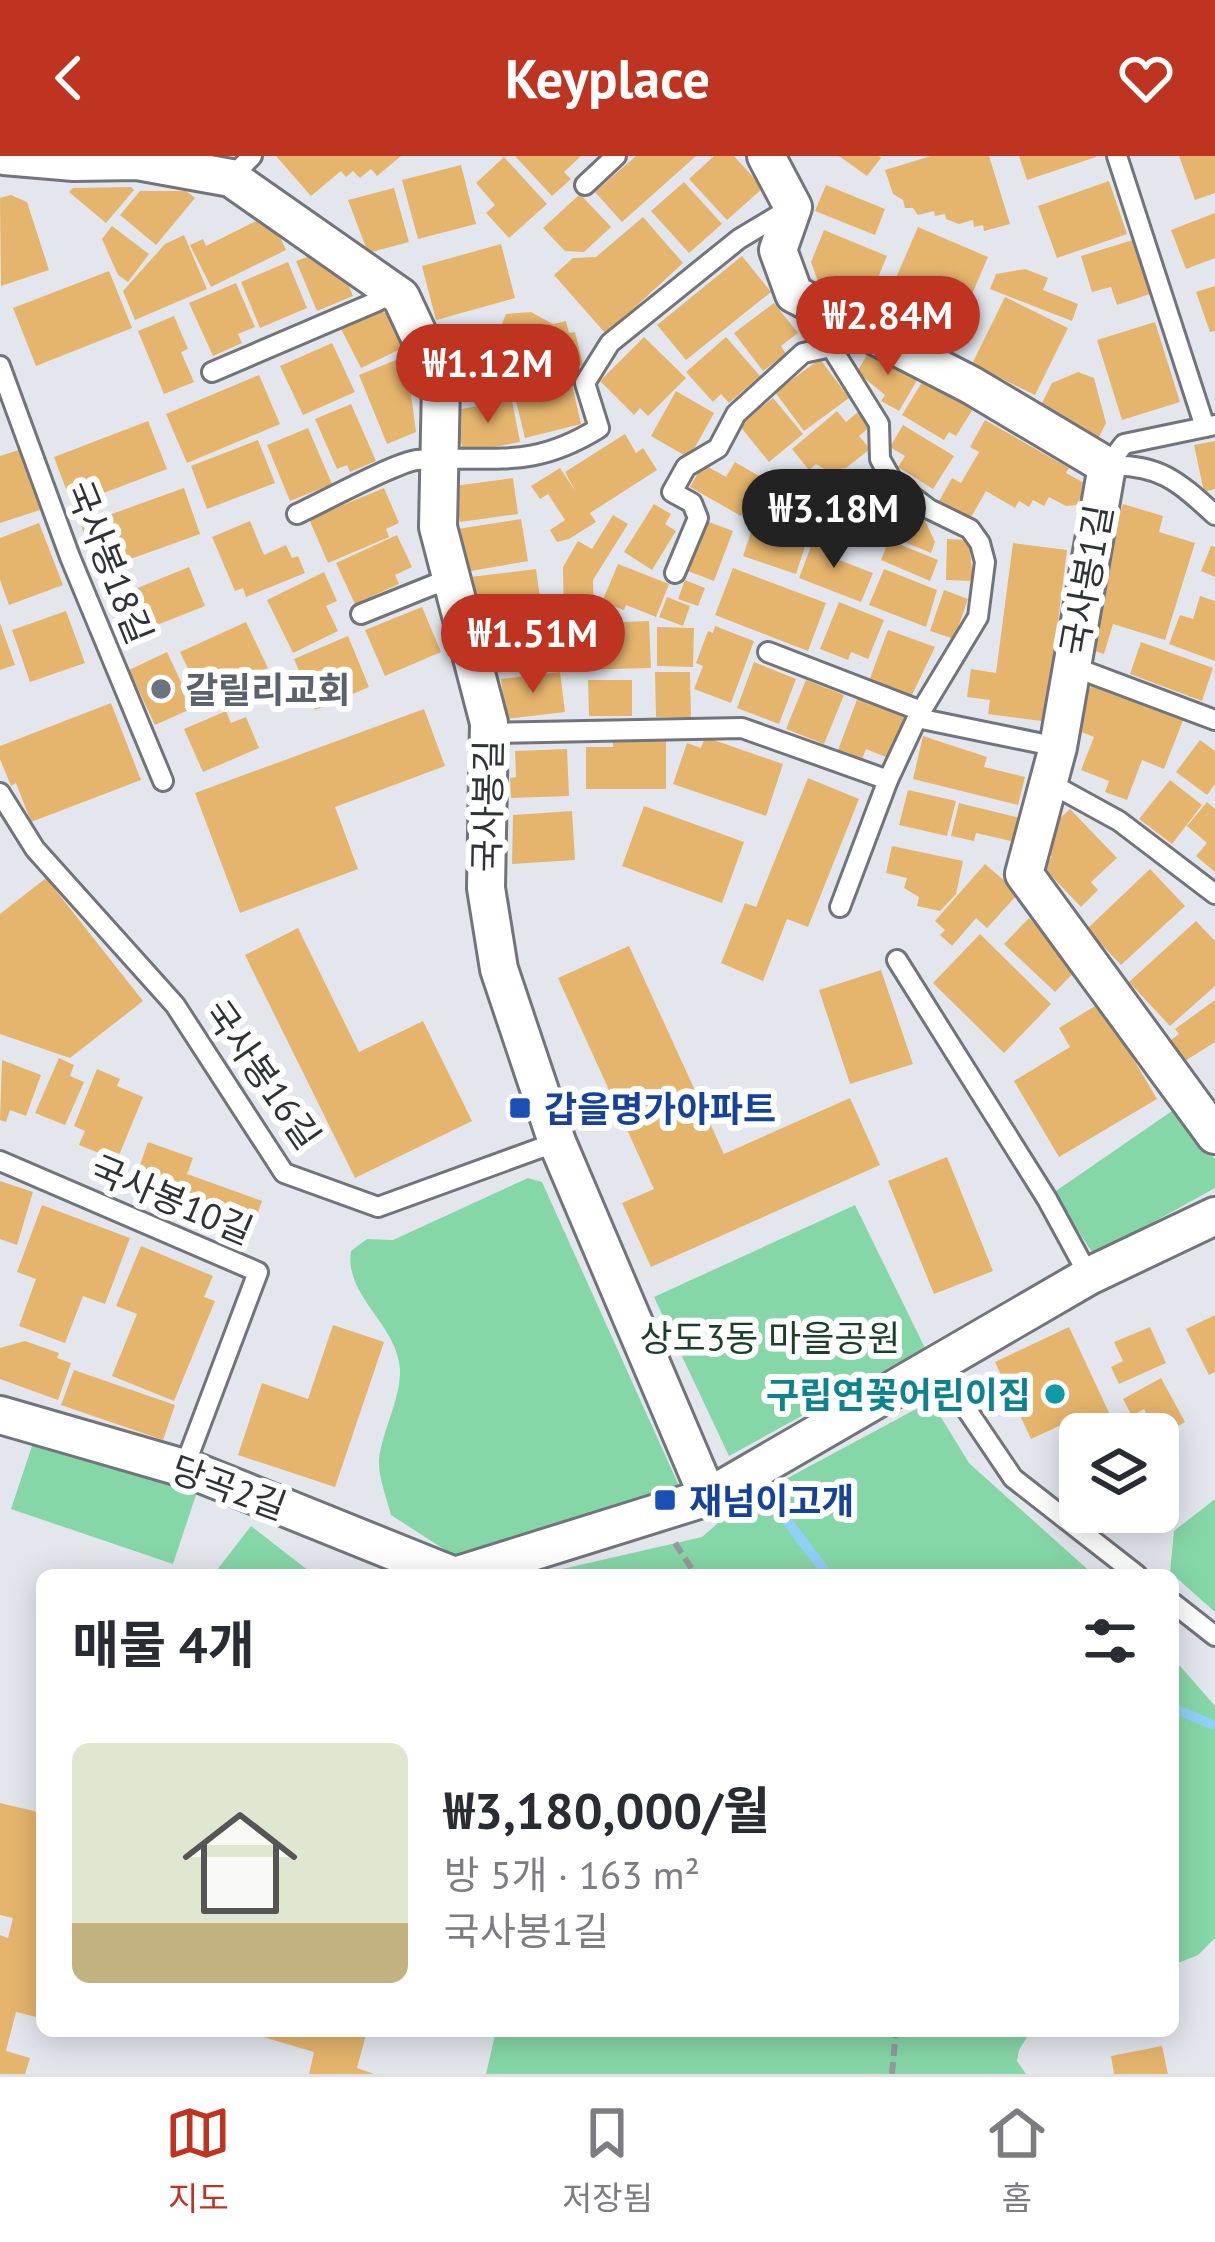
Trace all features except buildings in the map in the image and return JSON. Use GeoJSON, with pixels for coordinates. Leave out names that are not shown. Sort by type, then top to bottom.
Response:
{"type":"FeatureCollection","features":[{"type":"Feature","properties":{"kind":"street","name":"국사봉길"},"geometry":{"type":"LineString","coordinates":[[4,156],[242,167],[401,297],[441,383],[438,527],[489,733],[486,888],[499,969],[557,1142],[708,1497]]}},
{"type":"Feature","properties":{"kind":"street"},"geometry":{"type":"LineString","coordinates":[[766,156],[793,207]]}},
{"type":"Feature","properties":{"kind":"street","name":"국사봉1길"},"geometry":{"type":"LineString","coordinates":[[793,207],[778,250],[794,295],[837,332],[971,386],[1107,466],[1053,764],[1024,874],[1215,1135]]}},
{"type":"Feature","properties":{"kind":"street"},"geometry":{"type":"LineString","coordinates":[[474,1569],[708,1497],[1089,1276],[1215,1216]]}},
{"type":"Feature","properties":{"kind":"street","name":"당곡2길"},"geometry":{"type":"LineString","coordinates":[[0,1415],[184,1468],[440,1569]]}},
{"type":"Feature","properties":{"kind":"lane"},"geometry":{"type":"LineString","coordinates":[[584,185],[616,156]]}},
{"type":"Feature","properties":{"kind":"lane"},"geometry":{"type":"LineString","coordinates":[[1107,466],[1124,444],[1210,426],[1117,156]]}},
{"type":"Feature","properties":{"kind":"lane"},"geometry":{"type":"LineString","coordinates":[[297,514],[414,460],[524,459],[575,443],[599,428],[585,383],[610,343],[739,239],[793,207]]}},
{"type":"Feature","properties":{"kind":"lane"},"geometry":{"type":"LineString","coordinates":[[212,372],[378,301],[389,289]]}},
{"type":"Feature","properties":{"kind":"lane"},"geometry":{"type":"LineString","coordinates":[[675,573],[698,518],[692,503],[672,492],[686,467],[718,448],[736,414],[803,353],[837,332],[879,424],[880,459],[893,482],[929,509],[970,529],[985,562],[978,616],[919,715],[888,780],[840,908]]}},
{"type":"Feature","properties":{"kind":"lane","name":"국사봉18길"},"geometry":{"type":"LineString","coordinates":[[0,366],[70,557],[163,781]]}},
{"type":"Feature","properties":{"kind":"lane"},"geometry":{"type":"LineString","coordinates":[[1107,466],[1144,464],[1192,494],[1215,515]]}},
{"type":"Feature","properties":{"kind":"lane"},"geometry":{"type":"LineString","coordinates":[[361,614],[433,585],[452,583]]}},
{"type":"Feature","properties":{"kind":"lane"},"geometry":{"type":"LineString","coordinates":[[768,652],[1053,764],[1215,894]]}},
{"type":"Feature","properties":{"kind":"lane"},"geometry":{"type":"LineString","coordinates":[[1071,666],[1215,721]]}},
{"type":"Feature","properties":{"kind":"lane"},"geometry":{"type":"LineString","coordinates":[[489,733],[742,728],[888,780]]}},
{"type":"Feature","properties":{"kind":"lane","name":"국사봉16길"},"geometry":{"type":"LineString","coordinates":[[0,794],[35,849],[176,1005],[284,1173],[378,1207],[557,1142]]}},
{"type":"Feature","properties":{"kind":"lane"},"geometry":{"type":"LineString","coordinates":[[898,960],[1047,1199],[1089,1276]]}},
{"type":"Feature","properties":{"kind":"lane","name":"국사봉10길"},"geometry":{"type":"LineString","coordinates":[[0,1161],[258,1272],[184,1468]]}},
{"type":"Feature","properties":{"kind":"lane"},"geometry":{"type":"LineString","coordinates":[[938,1366],[1012,1478],[1129,1569]]}},
{"type":"Feature","properties":{"kind":"lane"},"geometry":{"type":"LineString","coordinates":[[1179,1609],[1215,1636]]}},
{"type":"Feature","properties":{"kind":"path"},"geometry":{"type":"LineString","coordinates":[[675,1544],[692,1569]]}},
{"type":"Feature","properties":{"kind":"path"},"geometry":{"type":"LineString","coordinates":[[892,2074],[895,2037]]}},
{"type":"Feature","properties":{"kind":"green space"},"geometry":{"type":"Polygon","coordinates":[[[1172,1111],[1215,1159],[1215,1188],[1094,1255],[1053,1193],[1172,1111]]]}},
{"type":"Feature","properties":{"kind":"green space"},"geometry":{"type":"Polygon","coordinates":[[[528,1178],[542,1182],[680,1488],[456,1557],[391,1515],[379,1460],[400,1369],[390,1338],[355,1282],[351,1251],[367,1239],[393,1240],[528,1178]]]}},
{"type":"Feature","properties":{"kind":"green space","name":"상도3동 마을공원"},"geometry":{"type":"Polygon","coordinates":[[[855,1205],[925,1348],[729,1456],[654,1297],[855,1205]]]}},
{"type":"Feature","properties":{"kind":"green space"},"geometry":{"type":"Polygon","coordinates":[[[931,1401],[969,1463],[1087,1569],[562,1569],[702,1537],[741,1503],[931,1401]]]}},
{"type":"Feature","properties":{"kind":"green space"},"geometry":{"type":"Polygon","coordinates":[[[35,1437],[197,1492],[173,1564],[11,1509],[35,1437]]]}},
{"type":"Feature","properties":{"kind":"green space"},"geometry":{"type":"Polygon","coordinates":[[[1215,1499],[1215,1612],[1179,1580],[1179,1569],[1170,1569],[1174,1533],[1215,1499]]]}},
{"type":"Feature","properties":{"kind":"green space"},"geometry":{"type":"Polygon","coordinates":[[[251,1526],[306,1569],[218,1569],[251,1526]]]}},
{"type":"Feature","properties":{"kind":"green space"},"geometry":{"type":"Polygon","coordinates":[[[1179,1665],[1215,1706],[1215,1938],[1198,1955],[1179,1963],[1179,1665]]]}},
{"type":"Feature","properties":{"kind":"green space"},"geometry":{"type":"Polygon","coordinates":[[[495,2037],[1027,2037],[1017,2061],[1026,2074],[486,2074],[495,2037]]]}},
{"type":"Feature","properties":{"kind":"waterway"},"geometry":{"type":"LineString","coordinates":[[765,1492],[823,1569]]}},
{"type":"Feature","properties":{"kind":"waterway"},"geometry":{"type":"LineString","coordinates":[[1179,1711],[1211,1724]]}},
{"type":"Feature","properties":{"kind":"place","name":"갈릴리교회"},"geometry":{"type":"Point","coordinates":[161,689]}},
{"type":"Feature","properties":{"kind":"place","name":"갑을명가아파트"},"geometry":{"type":"Point","coordinates":[520,1108]}},
{"type":"Feature","properties":{"kind":"place","name":"구립연꽃어린이집"},"geometry":{"type":"Point","coordinates":[1055,1394]}},
{"type":"Feature","properties":{"kind":"place","name":"재넘이고개"},"geometry":{"type":"Point","coordinates":[665,1500]}}]}
